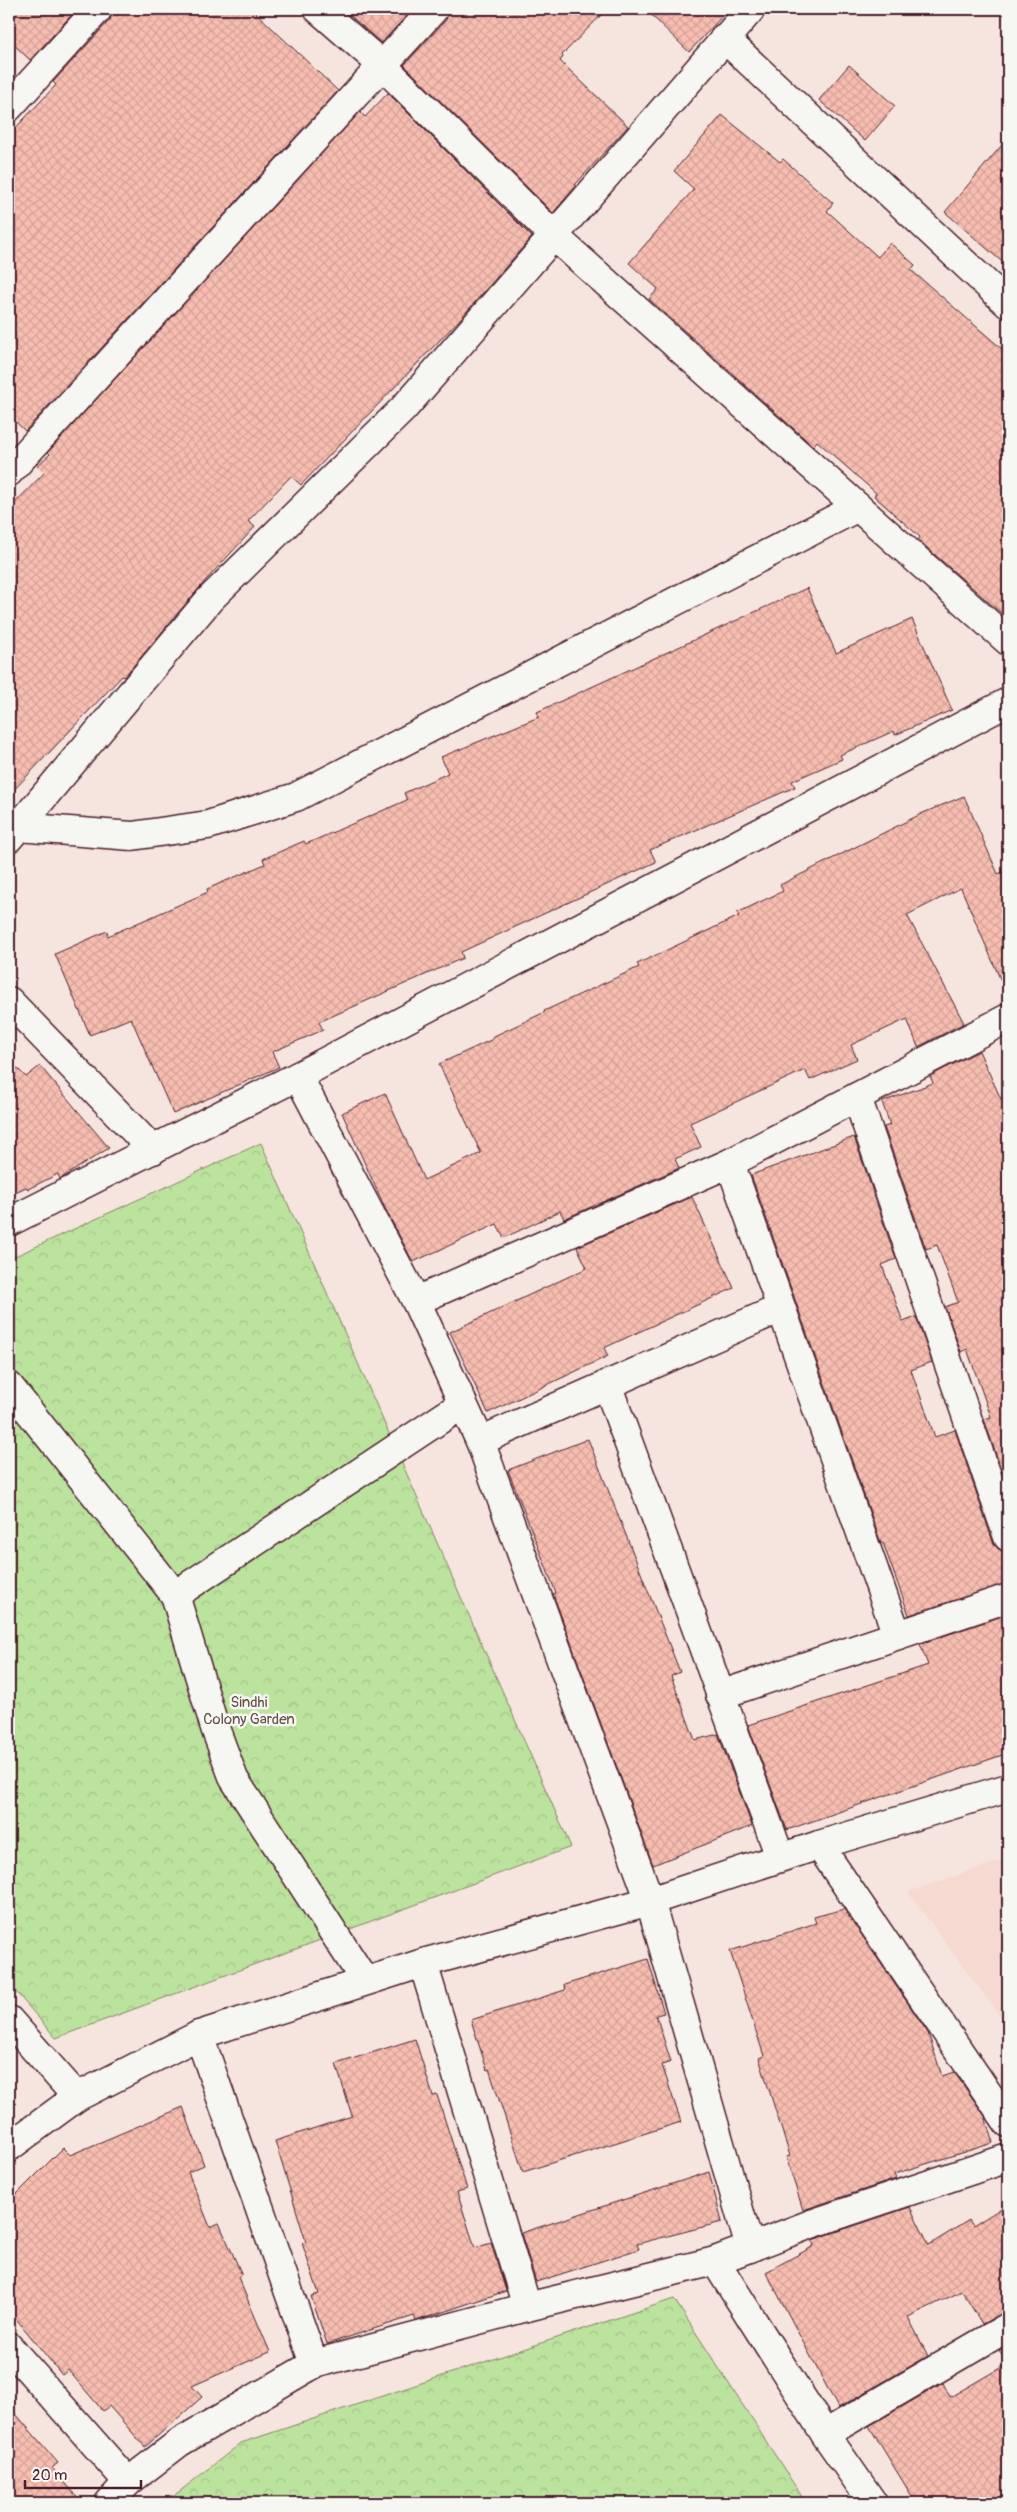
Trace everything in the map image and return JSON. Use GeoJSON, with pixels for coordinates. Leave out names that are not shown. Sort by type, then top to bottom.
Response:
{"type":"FeatureCollection","features":[{"type":"Feature","properties":{"kind":"street"},"geometry":{"type":"LineString","coordinates":[[9,107],[98,9]]}},
{"type":"Feature","properties":{"kind":"street"},"geometry":{"type":"LineString","coordinates":[[318,9],[381,64],[554,236],[1008,641]]}},
{"type":"Feature","properties":{"kind":"street"},"geometry":{"type":"LineString","coordinates":[[9,472],[381,64],[434,9]]}},
{"type":"Feature","properties":{"kind":"street"},"geometry":{"type":"LineString","coordinates":[[13,832],[210,599],[403,409],[751,9]]}},
{"type":"Feature","properties":{"kind":"street"},"geometry":{"type":"LineString","coordinates":[[724,38],[1008,304]]}},
{"type":"Feature","properties":{"kind":"street"},"geometry":{"type":"LineString","coordinates":[[13,832],[132,836],[208,825],[296,797],[858,507]]}},
{"type":"Feature","properties":{"kind":"street"},"geometry":{"type":"LineString","coordinates":[[9,1222],[298,1076],[1008,702]]}},
{"type":"Feature","properties":{"kind":"street"},"geometry":{"type":"LineString","coordinates":[[9,1001],[154,1150]]}},
{"type":"Feature","properties":{"kind":"street"},"geometry":{"type":"LineString","coordinates":[[416,1301],[730,1163],[1008,1018]]}},
{"type":"Feature","properties":{"kind":"street"},"geometry":{"type":"LineString","coordinates":[[298,1076],[416,1301],[480,1441],[650,1901],[750,2248]]}},
{"type":"Feature","properties":{"kind":"street"},"geometry":{"type":"LineString","coordinates":[[857,1097],[1008,1537]]}},
{"type":"Feature","properties":{"kind":"street"},"geometry":{"type":"LineString","coordinates":[[730,1163],[897,1636]]}},
{"type":"Feature","properties":{"kind":"street"},"geometry":{"type":"LineString","coordinates":[[480,1441],[781,1308]]}},
{"type":"Feature","properties":{"kind":"street"},"geometry":{"type":"LineString","coordinates":[[607,1384],[780,1857]]}},
{"type":"Feature","properties":{"kind":"street"},"geometry":{"type":"LineString","coordinates":[[9,1386],[175,1595],[215,1728],[234,1779],[365,1981]]}},
{"type":"Feature","properties":{"kind":"street"},"geometry":{"type":"LineString","coordinates":[[175,1595],[463,1404]]}},
{"type":"Feature","properties":{"kind":"street"},"geometry":{"type":"LineString","coordinates":[[720,1695],[1008,1598]]}},
{"type":"Feature","properties":{"kind":"street"},"geometry":{"type":"LineString","coordinates":[[9,2147],[77,2097],[199,2035],[423,1963],[650,1901],[780,1857],[1008,1788]]}},
{"type":"Feature","properties":{"kind":"street"},"geometry":{"type":"LineString","coordinates":[[819,1845],[1008,2123]]}},
{"type":"Feature","properties":{"kind":"street"},"geometry":{"type":"LineString","coordinates":[[423,1963],[527,2307]]}},
{"type":"Feature","properties":{"kind":"street"},"geometry":{"type":"LineString","coordinates":[[9,2020],[77,2097]]}},
{"type":"Feature","properties":{"kind":"street"},"geometry":{"type":"LineString","coordinates":[[199,2035],[314,2364]]}},
{"type":"Feature","properties":{"kind":"street"},"geometry":{"type":"LineString","coordinates":[[109,2503],[128,2482],[180,2442],[314,2364],[527,2307],[715,2262],[812,2224],[1008,2158]]}},
{"type":"Feature","properties":{"kind":"street"},"geometry":{"type":"LineString","coordinates":[[715,2262],[825,2434],[873,2503]]}},
{"type":"Feature","properties":{"kind":"street"},"geometry":{"type":"LineString","coordinates":[[825,2434],[1008,2327]]}},
{"type":"Feature","properties":{"kind":"street"},"geometry":{"type":"LineString","coordinates":[[9,2347],[128,2482]]}},
{"type":"Feature","properties":{"kind":"shaded area"},"geometry":{"type":"Polygon","coordinates":[[[1008,1858],[1008,2027],[908,1892],[1008,1858]]]}},
{"type":"Feature","properties":{"kind":"green space","name":"Sindhi Colony Garden"},"geometry":{"type":"Polygon","coordinates":[[[261,1143],[571,1847],[56,2038],[9,1984],[9,1259],[261,1143]]]}},
{"type":"Feature","properties":{"kind":"green space"},"geometry":{"type":"Polygon","coordinates":[[[674,2299],[806,2503],[165,2503],[241,2443],[674,2299]]]}},
{"type":"Feature","properties":{"kind":"building"},"geometry":{"type":"Polygon","coordinates":[[[9,9],[77,9],[30,60],[9,40],[9,9]]]}},
{"type":"Feature","properties":{"kind":"building"},"geometry":{"type":"Polygon","coordinates":[[[113,9],[252,9],[338,91],[25,431],[9,415],[9,135],[56,85],[53,82],[110,20],[113,9]]]}},
{"type":"Feature","properties":{"kind":"building"},"geometry":{"type":"Polygon","coordinates":[[[343,9],[413,9],[381,43],[343,9]]]}},
{"type":"Feature","properties":{"kind":"building"},"geometry":{"type":"Polygon","coordinates":[[[449,9],[607,9],[562,55],[563,57],[560,61],[628,126],[575,185],[553,213],[404,65],[446,20],[449,9]]]}},
{"type":"Feature","properties":{"kind":"building"},"geometry":{"type":"Polygon","coordinates":[[[645,9],[729,9],[689,52],[645,9]]]}},
{"type":"Feature","properties":{"kind":"building"},"geometry":{"type":"Polygon","coordinates":[[[849,65],[895,106],[865,141],[819,100],[849,65]]]}},
{"type":"Feature","properties":{"kind":"building"},"geometry":{"type":"Polygon","coordinates":[[[388,93],[532,237],[461,318],[301,485],[291,476],[248,521],[255,527],[206,580],[124,677],[122,676],[9,795],[9,509],[44,473],[37,466],[50,454],[48,452],[360,112],[365,117],[388,93]]]}},
{"type":"Feature","properties":{"kind":"building"},"geometry":{"type":"Polygon","coordinates":[[[722,115],[780,162],[783,159],[833,203],[827,211],[878,257],[890,243],[915,265],[911,270],[1008,354],[1008,619],[918,540],[920,537],[874,496],[876,493],[817,441],[813,446],[649,299],[658,289],[629,263],[694,189],[674,171],[722,115]]]}},
{"type":"Feature","properties":{"kind":"building"},"geometry":{"type":"Polygon","coordinates":[[[1008,138],[1008,267],[945,212],[1008,138]]]}},
{"type":"Feature","properties":{"kind":"building"},"geometry":{"type":"Polygon","coordinates":[[[807,588],[836,653],[912,619],[952,710],[895,735],[894,731],[840,755],[842,759],[792,781],[795,787],[650,850],[656,862],[461,952],[463,958],[319,1022],[323,1030],[272,1052],[279,1067],[173,1114],[131,1018],[90,1035],[55,954],[107,931],[108,936],[208,892],[207,889],[265,864],[263,859],[304,841],[306,844],[407,800],[404,793],[448,773],[441,757],[539,717],[537,712],[807,588]]]}},
{"type":"Feature","properties":{"kind":"building"},"geometry":{"type":"Polygon","coordinates":[[[964,796],[998,874],[1008,870],[1008,997],[961,888],[907,915],[964,1023],[918,1047],[907,1019],[851,1045],[857,1059],[810,1080],[805,1070],[690,1123],[701,1147],[675,1159],[679,1168],[564,1219],[560,1211],[504,1238],[497,1224],[413,1262],[385,1208],[342,1113],[385,1093],[424,1180],[481,1153],[439,1064],[493,1039],[492,1037],[544,1011],[639,967],[637,964],[739,916],[737,913],[783,891],[780,885],[923,813],[964,796]]]}},
{"type":"Feature","properties":{"kind":"building"},"geometry":{"type":"Polygon","coordinates":[[[979,1051],[1001,1099],[1008,1096],[1008,1490],[984,1419],[991,1417],[967,1349],[961,1352],[945,1307],[958,1302],[937,1245],[926,1249],[884,1127],[890,1125],[882,1102],[933,1083],[930,1076],[979,1051]]]}},
{"type":"Feature","properties":{"kind":"building"},"geometry":{"type":"Polygon","coordinates":[[[9,1060],[26,1077],[40,1066],[109,1148],[60,1179],[58,1174],[28,1189],[26,1187],[9,1195],[9,1060]]]}},
{"type":"Feature","properties":{"kind":"building"},"geometry":{"type":"Polygon","coordinates":[[[854,1137],[896,1259],[882,1265],[903,1322],[916,1317],[932,1362],[911,1370],[935,1437],[955,1430],[993,1542],[998,1549],[1008,1552],[1008,1583],[909,1615],[883,1543],[881,1543],[751,1175],[854,1137]]]}},
{"type":"Feature","properties":{"kind":"building"},"geometry":{"type":"Polygon","coordinates":[[[692,1197],[734,1288],[604,1348],[608,1356],[488,1413],[450,1332],[587,1268],[577,1247],[692,1197]]]}},
{"type":"Feature","properties":{"kind":"building"},"geometry":{"type":"Polygon","coordinates":[[[588,1439],[680,1672],[671,1676],[695,1740],[718,1734],[752,1826],[653,1865],[553,1594],[556,1593],[508,1470],[588,1439]]]}},
{"type":"Feature","properties":{"kind":"building"},"geometry":{"type":"Polygon","coordinates":[[[1008,1614],[1008,1753],[787,1830],[748,1725],[928,1665],[920,1644],[1008,1614]]]}},
{"type":"Feature","properties":{"kind":"building"},"geometry":{"type":"Polygon","coordinates":[[[844,1909],[928,2033],[942,2076],[954,2072],[985,2116],[993,2143],[894,2174],[896,2179],[803,2210],[786,2157],[790,2156],[759,2058],[764,2056],[730,1951],[816,1923],[814,1917],[844,1909]]]}},
{"type":"Feature","properties":{"kind":"building"},"geometry":{"type":"Polygon","coordinates":[[[648,1959],[664,2013],[656,2015],[671,2062],[662,2065],[681,2122],[523,2172],[471,2020],[565,1990],[564,1985],[648,1959]]]}},
{"type":"Feature","properties":{"kind":"building"},"geometry":{"type":"Polygon","coordinates":[[[415,2039],[433,2096],[437,2095],[467,2189],[457,2192],[475,2248],[491,2243],[506,2291],[416,2321],[414,2316],[327,2344],[311,2296],[319,2294],[302,2243],[306,2242],[275,2141],[352,2116],[336,2064],[415,2039]]]}},
{"type":"Feature","properties":{"kind":"building"},"geometry":{"type":"Polygon","coordinates":[[[183,2107],[204,2165],[188,2172],[210,2227],[219,2223],[242,2275],[238,2277],[270,2352],[192,2386],[202,2397],[145,2447],[109,2406],[103,2411],[68,2370],[62,2375],[9,2310],[9,2202],[63,2148],[70,2155],[183,2107]]]}},
{"type":"Feature","properties":{"kind":"building"},"geometry":{"type":"Polygon","coordinates":[[[709,2172],[722,2222],[637,2244],[639,2249],[536,2282],[521,2233],[709,2172]]]}},
{"type":"Feature","properties":{"kind":"building"},"geometry":{"type":"Polygon","coordinates":[[[1008,2204],[1008,2311],[982,2324],[962,2291],[908,2317],[928,2356],[838,2408],[766,2272],[814,2246],[812,2240],[910,2207],[929,2245],[969,2220],[973,2226],[1008,2204]]]}},
{"type":"Feature","properties":{"kind":"building"},"geometry":{"type":"Polygon","coordinates":[[[1008,2345],[1008,2503],[916,2503],[869,2426],[943,2383],[950,2397],[1007,2364],[999,2350],[1008,2345]]]}},
{"type":"Feature","properties":{"kind":"building"},"geometry":{"type":"Polygon","coordinates":[[[9,2406],[58,2463],[52,2468],[83,2503],[9,2503],[9,2406]]]}}]}
